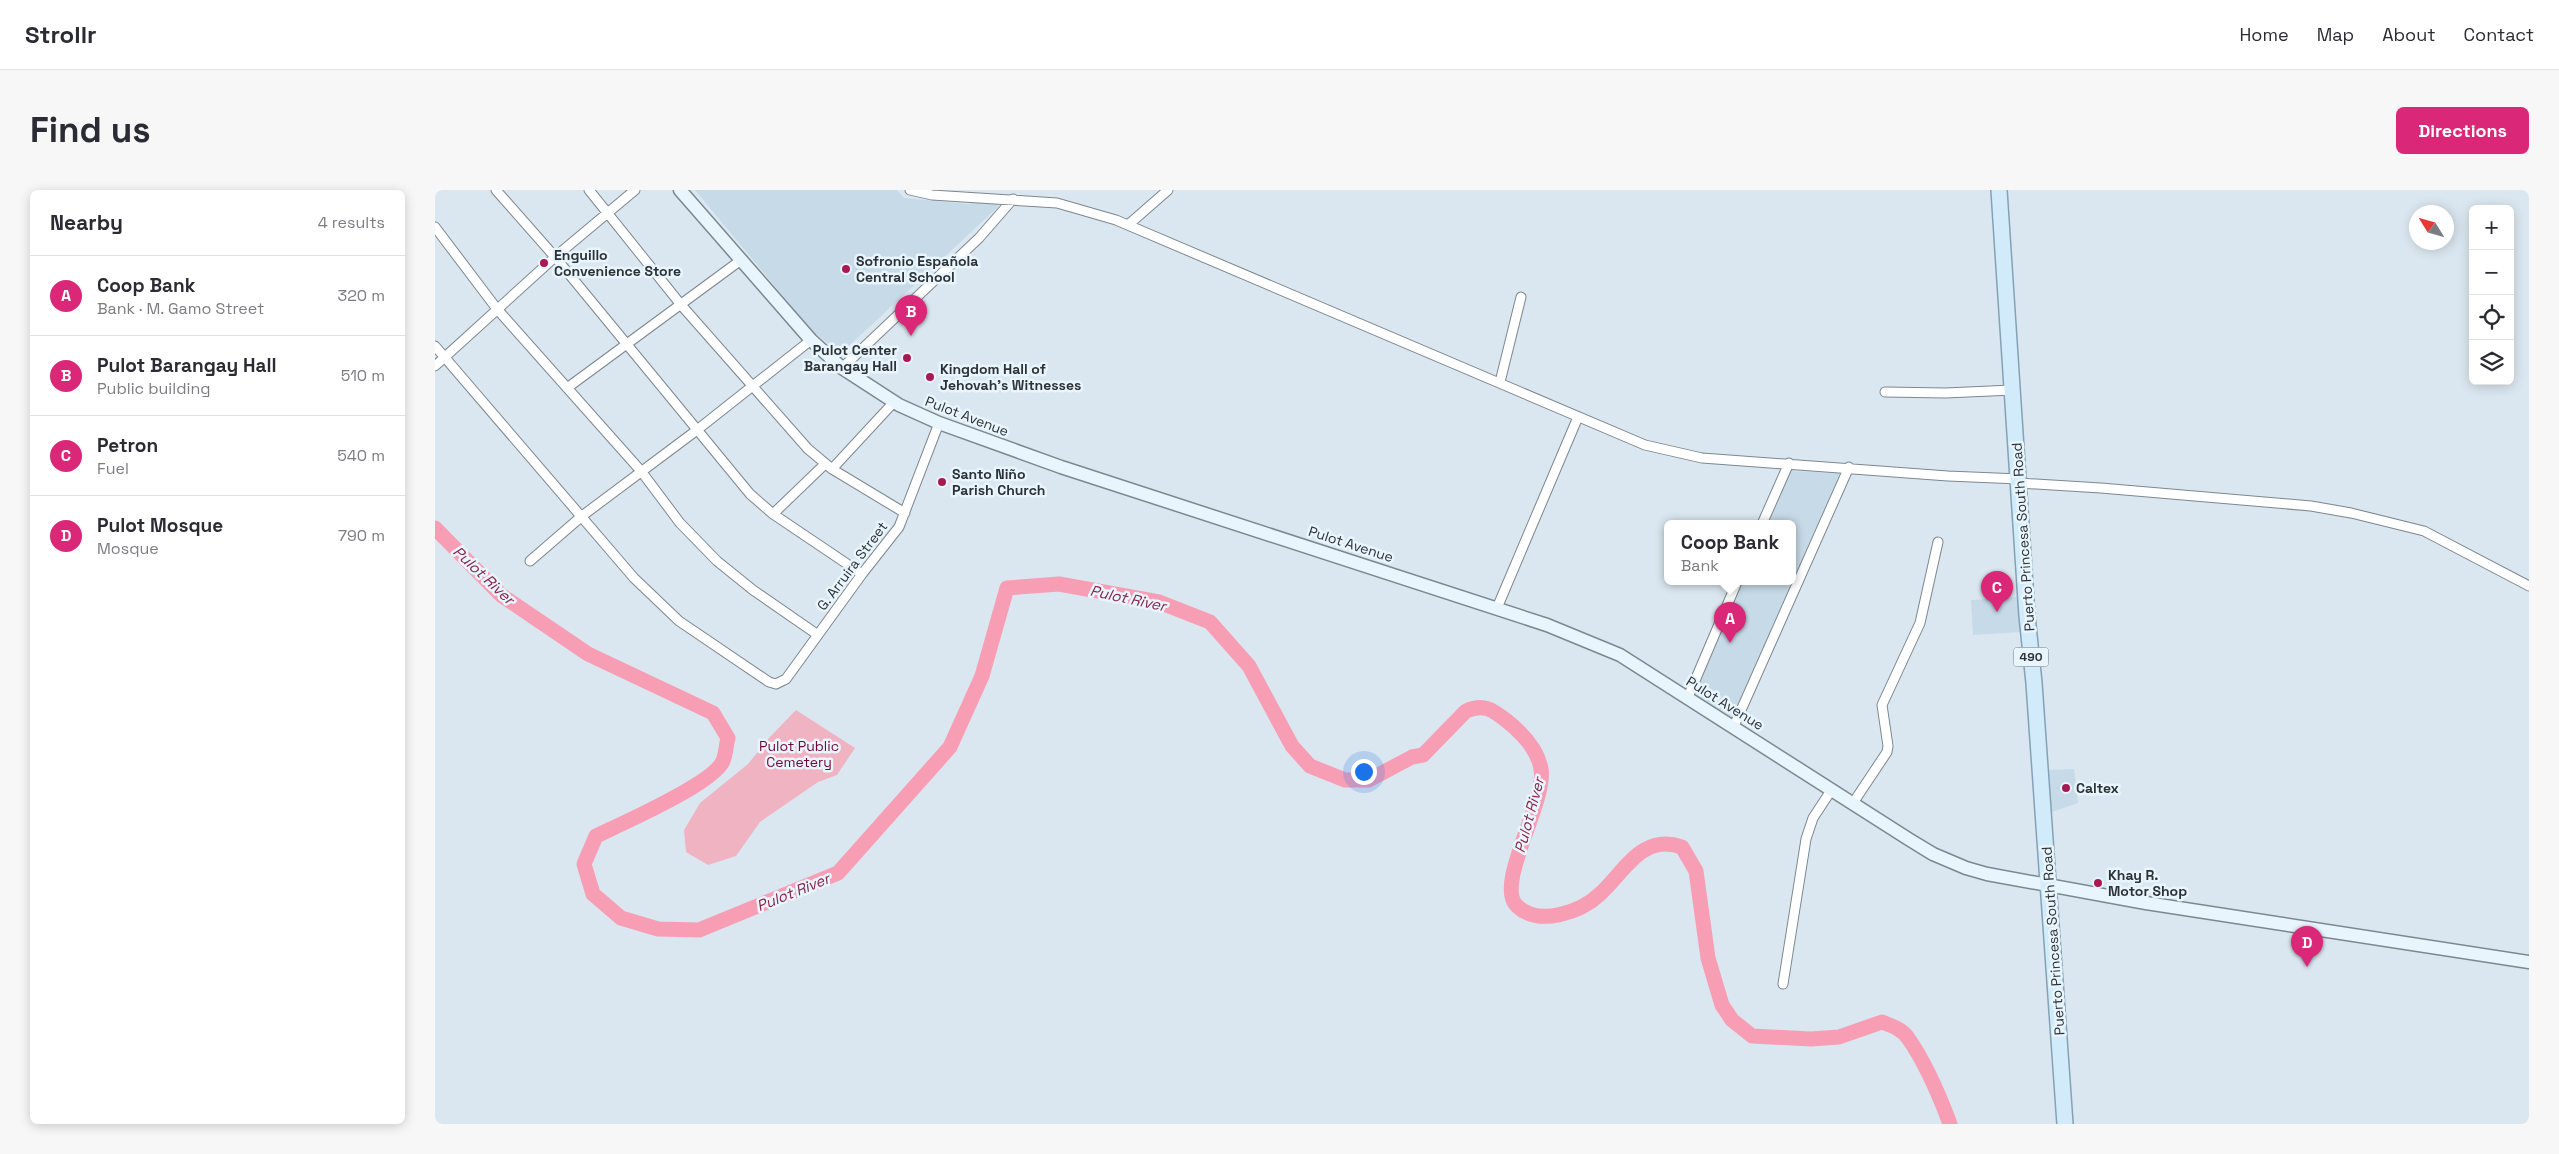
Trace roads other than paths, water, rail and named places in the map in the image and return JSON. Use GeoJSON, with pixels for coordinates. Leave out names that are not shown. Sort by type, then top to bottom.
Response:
{"type":"FeatureCollection","features":[{"type":"Feature","properties":{"kind":"main road","name":"Puerto Princesa South Road"},"geometry":{"type":"LineString","coordinates":[[1999,190],[2027,616],[2034,683],[2065,1124]]}},
{"type":"Feature","properties":{"kind":"street"},"geometry":{"type":"LineString","coordinates":[[496,190],[628,344],[750,494],[773,514],[862,574]]}},
{"type":"Feature","properties":{"kind":"street"},"geometry":{"type":"LineString","coordinates":[[589,190],[682,306],[808,449],[829,467],[905,513]]}},
{"type":"Feature","properties":{"kind":"street"},"geometry":{"type":"LineString","coordinates":[[435,366],[555,257],[635,190]]}},
{"type":"Feature","properties":{"kind":"street","name":"Pulot Avenue"},"geometry":{"type":"LineString","coordinates":[[679,190],[811,340],[842,368],[894,402],[939,423],[1061,466],[1497,608],[1597,644],[1620,655],[1910,840],[1949,861],[1987,874],[2049,886],[2343,935],[2529,962]]}},
{"type":"Feature","properties":{"kind":"street"},"geometry":{"type":"LineString","coordinates":[[910,190],[932,195],[1013,199],[1057,204],[1085,210],[1128,226],[1579,417],[1645,444],[1670,452],[1702,458],[1849,467],[2311,506],[2351,513],[2424,531],[2529,586]]}},
{"type":"Feature","properties":{"kind":"street"},"geometry":{"type":"LineString","coordinates":[[1128,226],[1167,190]]}},
{"type":"Feature","properties":{"kind":"street"},"geometry":{"type":"LineString","coordinates":[[842,368],[979,238],[1013,199]]}},
{"type":"Feature","properties":{"kind":"street"},"geometry":{"type":"LineString","coordinates":[[435,227],[497,309],[641,471],[680,523],[717,561],[753,590],[818,635]]}},
{"type":"Feature","properties":{"kind":"street"},"geometry":{"type":"LineString","coordinates":[[567,388],[682,306],[741,260]]}},
{"type":"Feature","properties":{"kind":"street"},"geometry":{"type":"LineString","coordinates":[[1500,382],[1521,297]]}},
{"type":"Feature","properties":{"kind":"street"},"geometry":{"type":"LineString","coordinates":[[530,561],[583,516],[697,430],[811,340]]}},
{"type":"Feature","properties":{"kind":"street"},"geometry":{"type":"LineString","coordinates":[[435,346],[443,358],[583,516]]}},
{"type":"Feature","properties":{"kind":"street"},"geometry":{"type":"LineString","coordinates":[[1885,392],[1945,393],[2013,390]]}},
{"type":"Feature","properties":{"kind":"street"},"geometry":{"type":"LineString","coordinates":[[773,514],[829,467],[894,402]]}},
{"type":"Feature","properties":{"kind":"street"},"geometry":{"type":"LineString","coordinates":[[1497,608],[1579,417]]}},
{"type":"Feature","properties":{"kind":"street","name":"G. Arruira Street"},"geometry":{"type":"LineString","coordinates":[[583,516],[634,578],[679,621],[769,682],[776,684],[786,679],[862,574],[899,527],[939,423]]}},
{"type":"Feature","properties":{"kind":"street"},"geometry":{"type":"LineString","coordinates":[[1764,520],[1789,463]]}},
{"type":"Feature","properties":{"kind":"street"},"geometry":{"type":"LineString","coordinates":[[1734,726],[1849,467]]}},
{"type":"Feature","properties":{"kind":"street"},"geometry":{"type":"LineString","coordinates":[[1853,803],[1887,752],[1888,746],[1882,705],[1920,623],[1938,542]]}},
{"type":"Feature","properties":{"kind":"street"},"geometry":{"type":"LineString","coordinates":[[1688,697],[1736,585]]}},
{"type":"Feature","properties":{"kind":"street"},"geometry":{"type":"LineString","coordinates":[[1783,984],[1806,839],[1813,818],[1832,790]]}},
{"type":"Feature","properties":{"kind":"waterway","name":"Pulot River"},"geometry":{"type":"LineString","coordinates":[[435,528],[501,595],[588,654],[713,713],[728,738],[723,761],[716,770],[702,781],[665,803],[596,836],[584,864],[593,894],[621,918],[658,929],[699,930],[838,873],[950,747],[982,676],[1007,588],[1059,584],[1159,602],[1210,622],[1249,666],[1292,746],[1310,766],[1345,780],[1369,780],[1412,757],[1423,755],[1466,711],[1483,708],[1497,714],[1513,726],[1529,742],[1537,755],[1541,769],[1541,783],[1537,801],[1516,862],[1512,880],[1512,895],[1517,906],[1537,916],[1560,915],[1592,901],[1626,865],[1645,850],[1656,845],[1668,844],[1682,847],[1696,871],[1708,958],[1722,1005],[1732,1020],[1752,1036],[1811,1039],[1839,1037],[1882,1022],[1893,1026],[1906,1035],[1914,1047],[1937,1091],[1950,1124]]}},
{"type":"Feature","properties":{"kind":"place","name":"Enguillo Convenience Store"},"geometry":{"type":"Point","coordinates":[544,263]}},
{"type":"Feature","properties":{"kind":"place","name":"Sofronio Española Central School"},"geometry":{"type":"Point","coordinates":[846,269]}},
{"type":"Feature","properties":{"kind":"place","name":"Pulot Barangay Hall"},"geometry":{"type":"Point","coordinates":[911,336]}},
{"type":"Feature","properties":{"kind":"place","name":"Pulot Center Barangay Hall"},"geometry":{"type":"Point","coordinates":[907,358]}},
{"type":"Feature","properties":{"kind":"place","name":"Kingdom Hall of Jehovah's Witnesses"},"geometry":{"type":"Point","coordinates":[930,377]}},
{"type":"Feature","properties":{"kind":"place","name":"Santo Niño Parish Church"},"geometry":{"type":"Point","coordinates":[942,482]}},
{"type":"Feature","properties":{"kind":"place","name":"Petron"},"geometry":{"type":"Point","coordinates":[1997,612]}},
{"type":"Feature","properties":{"kind":"place","name":"Coop Bank"},"geometry":{"type":"Point","coordinates":[1730,643]}},
{"type":"Feature","properties":{"kind":"place","name":"Caltex"},"geometry":{"type":"Point","coordinates":[2066,788]}},
{"type":"Feature","properties":{"kind":"place","name":"Khay R. Motor Shop"},"geometry":{"type":"Point","coordinates":[2098,883]}},
{"type":"Feature","properties":{"kind":"place","name":"Pulot Mosque"},"geometry":{"type":"Point","coordinates":[2307,967]}},
{"type":"Feature","properties":{"kind":"park label","name":"Pulot Public Cemetery"},"geometry":{"type":"Point","coordinates":[799,754]}}]}
